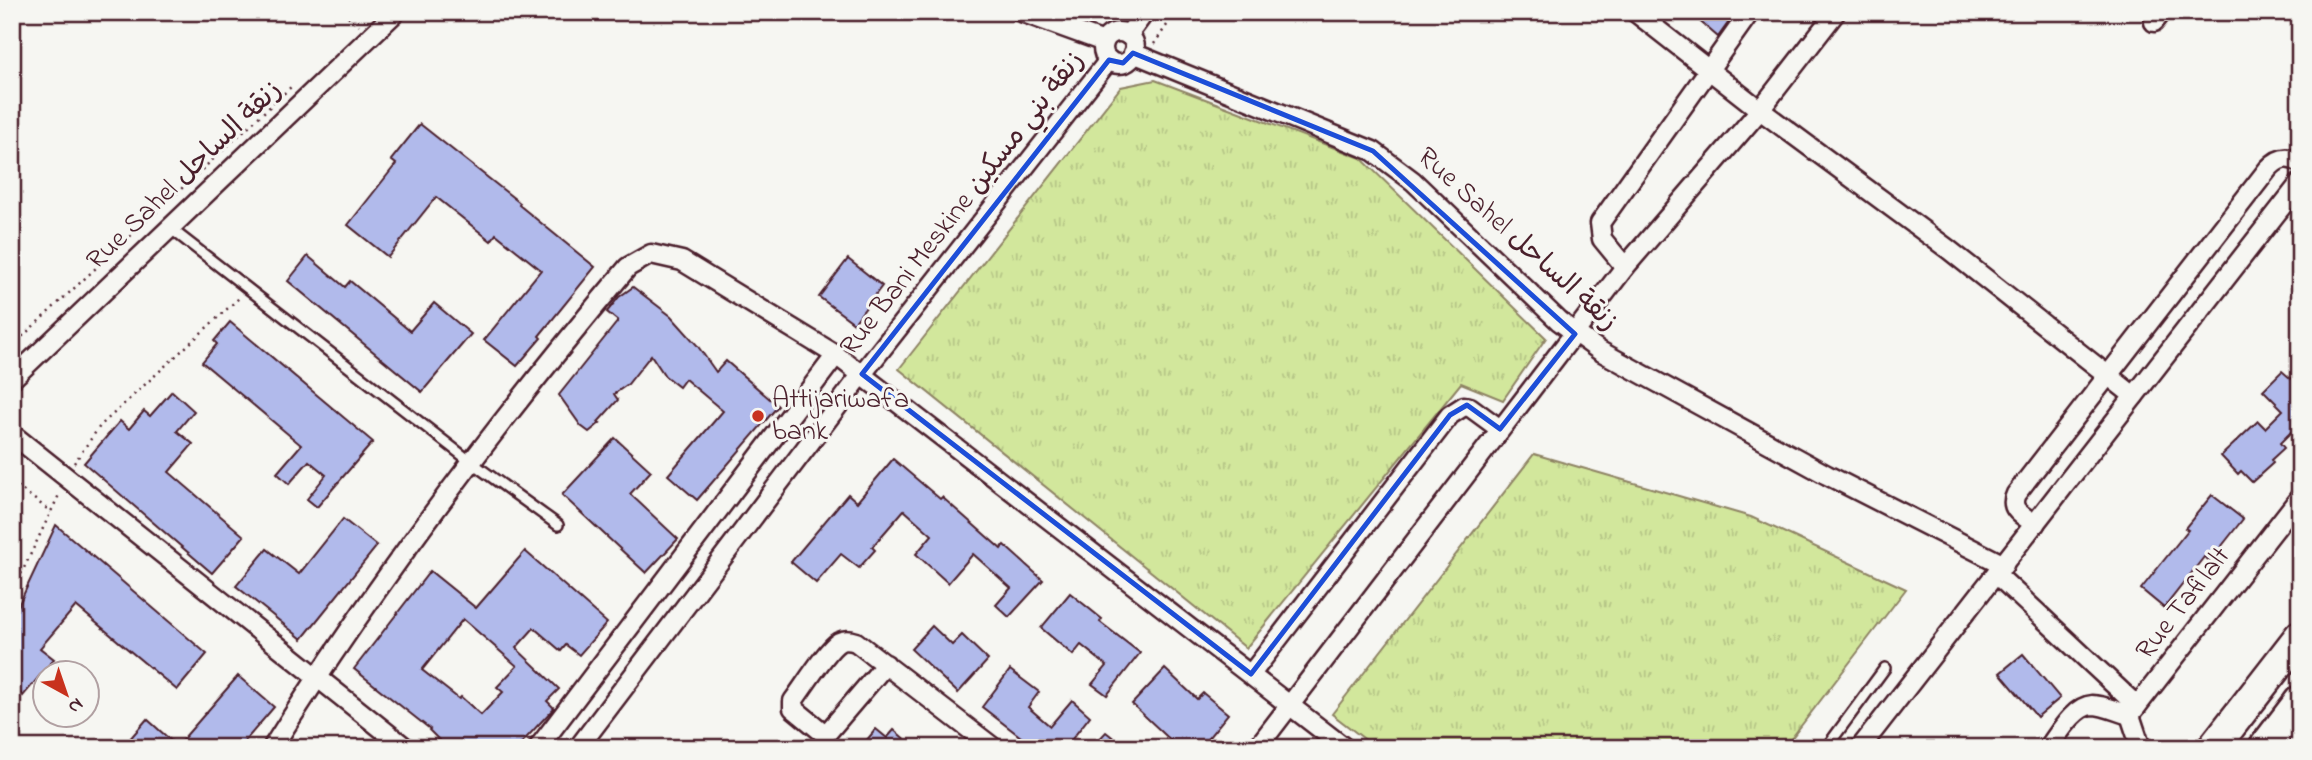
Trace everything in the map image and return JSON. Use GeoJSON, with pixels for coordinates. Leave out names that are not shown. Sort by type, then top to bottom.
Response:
{"type":"FeatureCollection","features":[{"type":"Feature","properties":{"kind":"highway"},"geometry":{"type":"LineString","coordinates":[[2213,748],[2300,636]]}},
{"type":"Feature","properties":{"kind":"highway"},"geometry":{"type":"LineString","coordinates":[[2271,742],[2300,701]]}},
{"type":"Feature","properties":{"kind":"street","name":"Rue Sahel زنقة الساحل"},"geometry":{"type":"LineString","coordinates":[[12,379],[396,12]]}},
{"type":"Feature","properties":{"kind":"street"},"geometry":{"type":"LineString","coordinates":[[1021,12],[1104,43]]}},
{"type":"Feature","properties":{"kind":"street"},"geometry":{"type":"LineString","coordinates":[[1128,35],[1145,12]]}},
{"type":"Feature","properties":{"kind":"street"},"geometry":{"type":"LineString","coordinates":[[1635,12],[1760,110],[1948,249],[2134,396]]}},
{"type":"Feature","properties":{"kind":"street"},"geometry":{"type":"LineString","coordinates":[[1625,267],[1602,239],[1600,223],[1750,12]]}},
{"type":"Feature","properties":{"kind":"street"},"geometry":{"type":"LineString","coordinates":[[1257,748],[1625,267],[1760,110],[1836,12]]}},
{"type":"Feature","properties":{"kind":"street"},"geometry":{"type":"LineString","coordinates":[[1111,34],[1128,35],[1141,56],[1123,63],[1109,61],[1104,54],[1104,43],[1111,34]]}},
{"type":"Feature","properties":{"kind":"street","name":"Rue Sahel زنقة الساحل"},"geometry":{"type":"LineString","coordinates":[[1141,56],[1373,151],[1413,181],[1575,334],[1600,351],[2000,569],[2134,710]]}},
{"type":"Feature","properties":{"kind":"street","name":"Rue Bani Meskine زنقة بني مسكين"},"geometry":{"type":"LineString","coordinates":[[578,748],[862,374],[1109,61]]}},
{"type":"Feature","properties":{"kind":"street"},"geometry":{"type":"LineString","coordinates":[[2035,524],[2015,509],[2014,498],[2276,160],[2288,158],[2300,163]]}},
{"type":"Feature","properties":{"kind":"street"},"geometry":{"type":"LineString","coordinates":[[1860,748],[2300,183]]}},
{"type":"Feature","properties":{"kind":"street"},"geometry":{"type":"LineString","coordinates":[[272,748],[317,675],[471,462],[628,267],[639,258],[651,254],[674,258],[699,270],[836,355],[1345,748]]}},
{"type":"Feature","properties":{"kind":"street"},"geometry":{"type":"LineString","coordinates":[[538,748],[836,355]]}},
{"type":"Feature","properties":{"kind":"street"},"geometry":{"type":"LineString","coordinates":[[1251,674],[1450,415],[1464,406],[1470,407],[1500,429]]}},
{"type":"Feature","properties":{"kind":"street"},"geometry":{"type":"LineString","coordinates":[[12,434],[406,748]]}},
{"type":"Feature","properties":{"kind":"street","name":"Rue Tafilalt"},"geometry":{"type":"LineString","coordinates":[[2134,710],[2300,497]]}},
{"type":"Feature","properties":{"kind":"street"},"geometry":{"type":"LineString","coordinates":[[886,664],[828,732],[821,732],[793,708],[793,701],[835,645],[846,639],[856,642],[886,664],[994,748]]}},
{"type":"Feature","properties":{"kind":"street"},"geometry":{"type":"LineString","coordinates":[[2049,748],[2074,715],[2086,706],[2094,705],[2134,710],[2141,748]]}},
{"type":"Feature","properties":{"kind":"lane"},"geometry":{"type":"LineString","coordinates":[[170,228],[471,462],[558,525]]}},
{"type":"Feature","properties":{"kind":"lane"},"geometry":{"type":"LineString","coordinates":[[1826,748],[1885,668]]}},
{"type":"Feature","properties":{"kind":"path"},"geometry":{"type":"LineString","coordinates":[[342,12],[371,34]]}},
{"type":"Feature","properties":{"kind":"path"},"geometry":{"type":"LineString","coordinates":[[1141,56],[1175,12]]}},
{"type":"Feature","properties":{"kind":"path"},"geometry":{"type":"LineString","coordinates":[[12,346],[296,81]]}},
{"type":"Feature","properties":{"kind":"path"},"geometry":{"type":"LineString","coordinates":[[12,593],[67,477],[80,453],[100,426],[248,289]]}},
{"type":"Feature","properties":{"kind":"path"},"geometry":{"type":"LineString","coordinates":[[12,482],[51,512]]}},
{"type":"Feature","properties":{"kind":"highlighted area"},"geometry":{"type":"Polygon","coordinates":[[[1133,53],[1373,151],[1575,334],[1500,429],[1467,405],[1450,415],[1251,674],[862,374],[1109,60],[1123,63],[1133,53]]]}},
{"type":"Feature","properties":{"kind":"green space"},"geometry":{"type":"Polygon","coordinates":[[[1155,80],[1361,158],[1546,338],[1503,400],[1461,383],[1246,648],[899,369],[1121,87],[1155,80]]]}},
{"type":"Feature","properties":{"kind":"green space"},"geometry":{"type":"Polygon","coordinates":[[[1534,454],[1751,517],[1906,589],[1784,748],[1376,748],[1332,714],[1534,454]]]}},
{"type":"Feature","properties":{"kind":"building"},"geometry":{"type":"Polygon","coordinates":[[[1689,12],[1736,12],[1718,37],[1689,12]]]}},
{"type":"Feature","properties":{"kind":"building"},"geometry":{"type":"Polygon","coordinates":[[[420,124],[520,203],[519,205],[595,267],[517,366],[484,340],[541,270],[496,234],[491,241],[436,197],[388,257],[348,225],[396,164],[391,160],[420,124]]]}},
{"type":"Feature","properties":{"kind":"building"},"geometry":{"type":"Polygon","coordinates":[[[308,256],[345,287],[350,281],[410,331],[434,303],[471,334],[422,392],[288,281],[308,256]]]}},
{"type":"Feature","properties":{"kind":"building"},"geometry":{"type":"Polygon","coordinates":[[[848,259],[882,286],[854,323],[819,297],[848,259]]]}},
{"type":"Feature","properties":{"kind":"building"},"geometry":{"type":"Polygon","coordinates":[[[633,287],[671,316],[697,345],[716,372],[726,361],[778,406],[697,500],[668,475],[723,411],[685,379],[679,387],[665,376],[651,355],[628,384],[614,394],[618,400],[598,422],[600,423],[589,432],[581,426],[559,395],[618,321],[607,312],[619,297],[633,287]]]}},
{"type":"Feature","properties":{"kind":"building"},"geometry":{"type":"Polygon","coordinates":[[[230,322],[373,442],[317,507],[307,499],[326,475],[309,461],[289,484],[277,473],[301,445],[202,362],[217,344],[214,341],[230,322]]]}},
{"type":"Feature","properties":{"kind":"building"},"geometry":{"type":"Polygon","coordinates":[[[2300,370],[2300,423],[2280,443],[2284,448],[2271,460],[2273,463],[2252,482],[2241,471],[2238,474],[2221,456],[2258,421],[2265,428],[2283,410],[2263,390],[2282,371],[2291,379],[2300,370]]]}},
{"type":"Feature","properties":{"kind":"building"},"geometry":{"type":"Polygon","coordinates":[[[172,391],[194,411],[177,431],[193,444],[169,472],[244,536],[212,573],[84,463],[120,421],[129,429],[144,411],[150,416],[172,391]]]}},
{"type":"Feature","properties":{"kind":"building"},"geometry":{"type":"Polygon","coordinates":[[[615,438],[651,471],[630,494],[678,539],[646,573],[562,495],[615,438]]]}},
{"type":"Feature","properties":{"kind":"building"},"geometry":{"type":"Polygon","coordinates":[[[893,459],[940,499],[942,497],[1001,549],[1004,545],[1043,580],[1009,617],[996,605],[1011,588],[973,554],[948,583],[916,554],[932,535],[904,510],[872,547],[875,550],[859,568],[841,554],[816,583],[791,562],[848,494],[857,502],[893,459]]]}},
{"type":"Feature","properties":{"kind":"building"},"geometry":{"type":"Polygon","coordinates":[[[2212,495],[2243,519],[2210,561],[2204,557],[2164,608],[2141,589],[2212,495]]]}},
{"type":"Feature","properties":{"kind":"building"},"geometry":{"type":"Polygon","coordinates":[[[343,519],[377,546],[302,639],[236,586],[267,549],[299,574],[343,519]]]}},
{"type":"Feature","properties":{"kind":"building"},"geometry":{"type":"Polygon","coordinates":[[[56,525],[207,654],[177,690],[76,606],[40,648],[53,658],[32,658],[32,685],[23,696],[12,685],[12,619],[56,525]]]}},
{"type":"Feature","properties":{"kind":"building"},"geometry":{"type":"Polygon","coordinates":[[[525,551],[607,623],[579,655],[566,645],[561,651],[534,628],[516,648],[559,689],[547,701],[554,708],[517,748],[447,748],[430,729],[354,669],[430,571],[476,608],[525,551]],[[463,619],[422,670],[459,699],[461,697],[481,715],[503,692],[497,687],[517,666],[463,619]]]}},
{"type":"Feature","properties":{"kind":"building"},"geometry":{"type":"Polygon","coordinates":[[[1070,593],[1102,619],[1100,622],[1140,653],[1107,695],[1092,684],[1107,666],[1081,645],[1073,655],[1041,628],[1070,593]]]}},
{"type":"Feature","properties":{"kind":"building"},"geometry":{"type":"Polygon","coordinates":[[[932,626],[952,645],[962,635],[988,660],[958,693],[911,649],[932,626]]]}},
{"type":"Feature","properties":{"kind":"building"},"geometry":{"type":"Polygon","coordinates":[[[2023,654],[2060,698],[2037,717],[2000,673],[2023,654]]]}},
{"type":"Feature","properties":{"kind":"building"},"geometry":{"type":"Polygon","coordinates":[[[1165,669],[1197,699],[1203,693],[1228,714],[1200,748],[1179,748],[1132,704],[1165,669]]]}},
{"type":"Feature","properties":{"kind":"building"},"geometry":{"type":"Polygon","coordinates":[[[1010,670],[1039,692],[1028,707],[1050,726],[1072,700],[1090,716],[1065,748],[1035,748],[982,707],[1010,670]]]}},
{"type":"Feature","properties":{"kind":"building"},"geometry":{"type":"Polygon","coordinates":[[[238,676],[274,707],[239,748],[122,748],[147,719],[177,746],[238,676]]]}},
{"type":"Feature","properties":{"kind":"building"},"geometry":{"type":"Polygon","coordinates":[[[876,729],[887,738],[894,730],[915,748],[860,748],[876,729]]]}},
{"type":"Feature","properties":{"kind":"building"},"geometry":{"type":"Polygon","coordinates":[[[1106,732],[1126,748],[1091,748],[1106,732]]]}},
{"type":"Feature","properties":{"kind":"place","name":"Attijariwafa bank"},"geometry":{"type":"Point","coordinates":[758,416]}}]}
